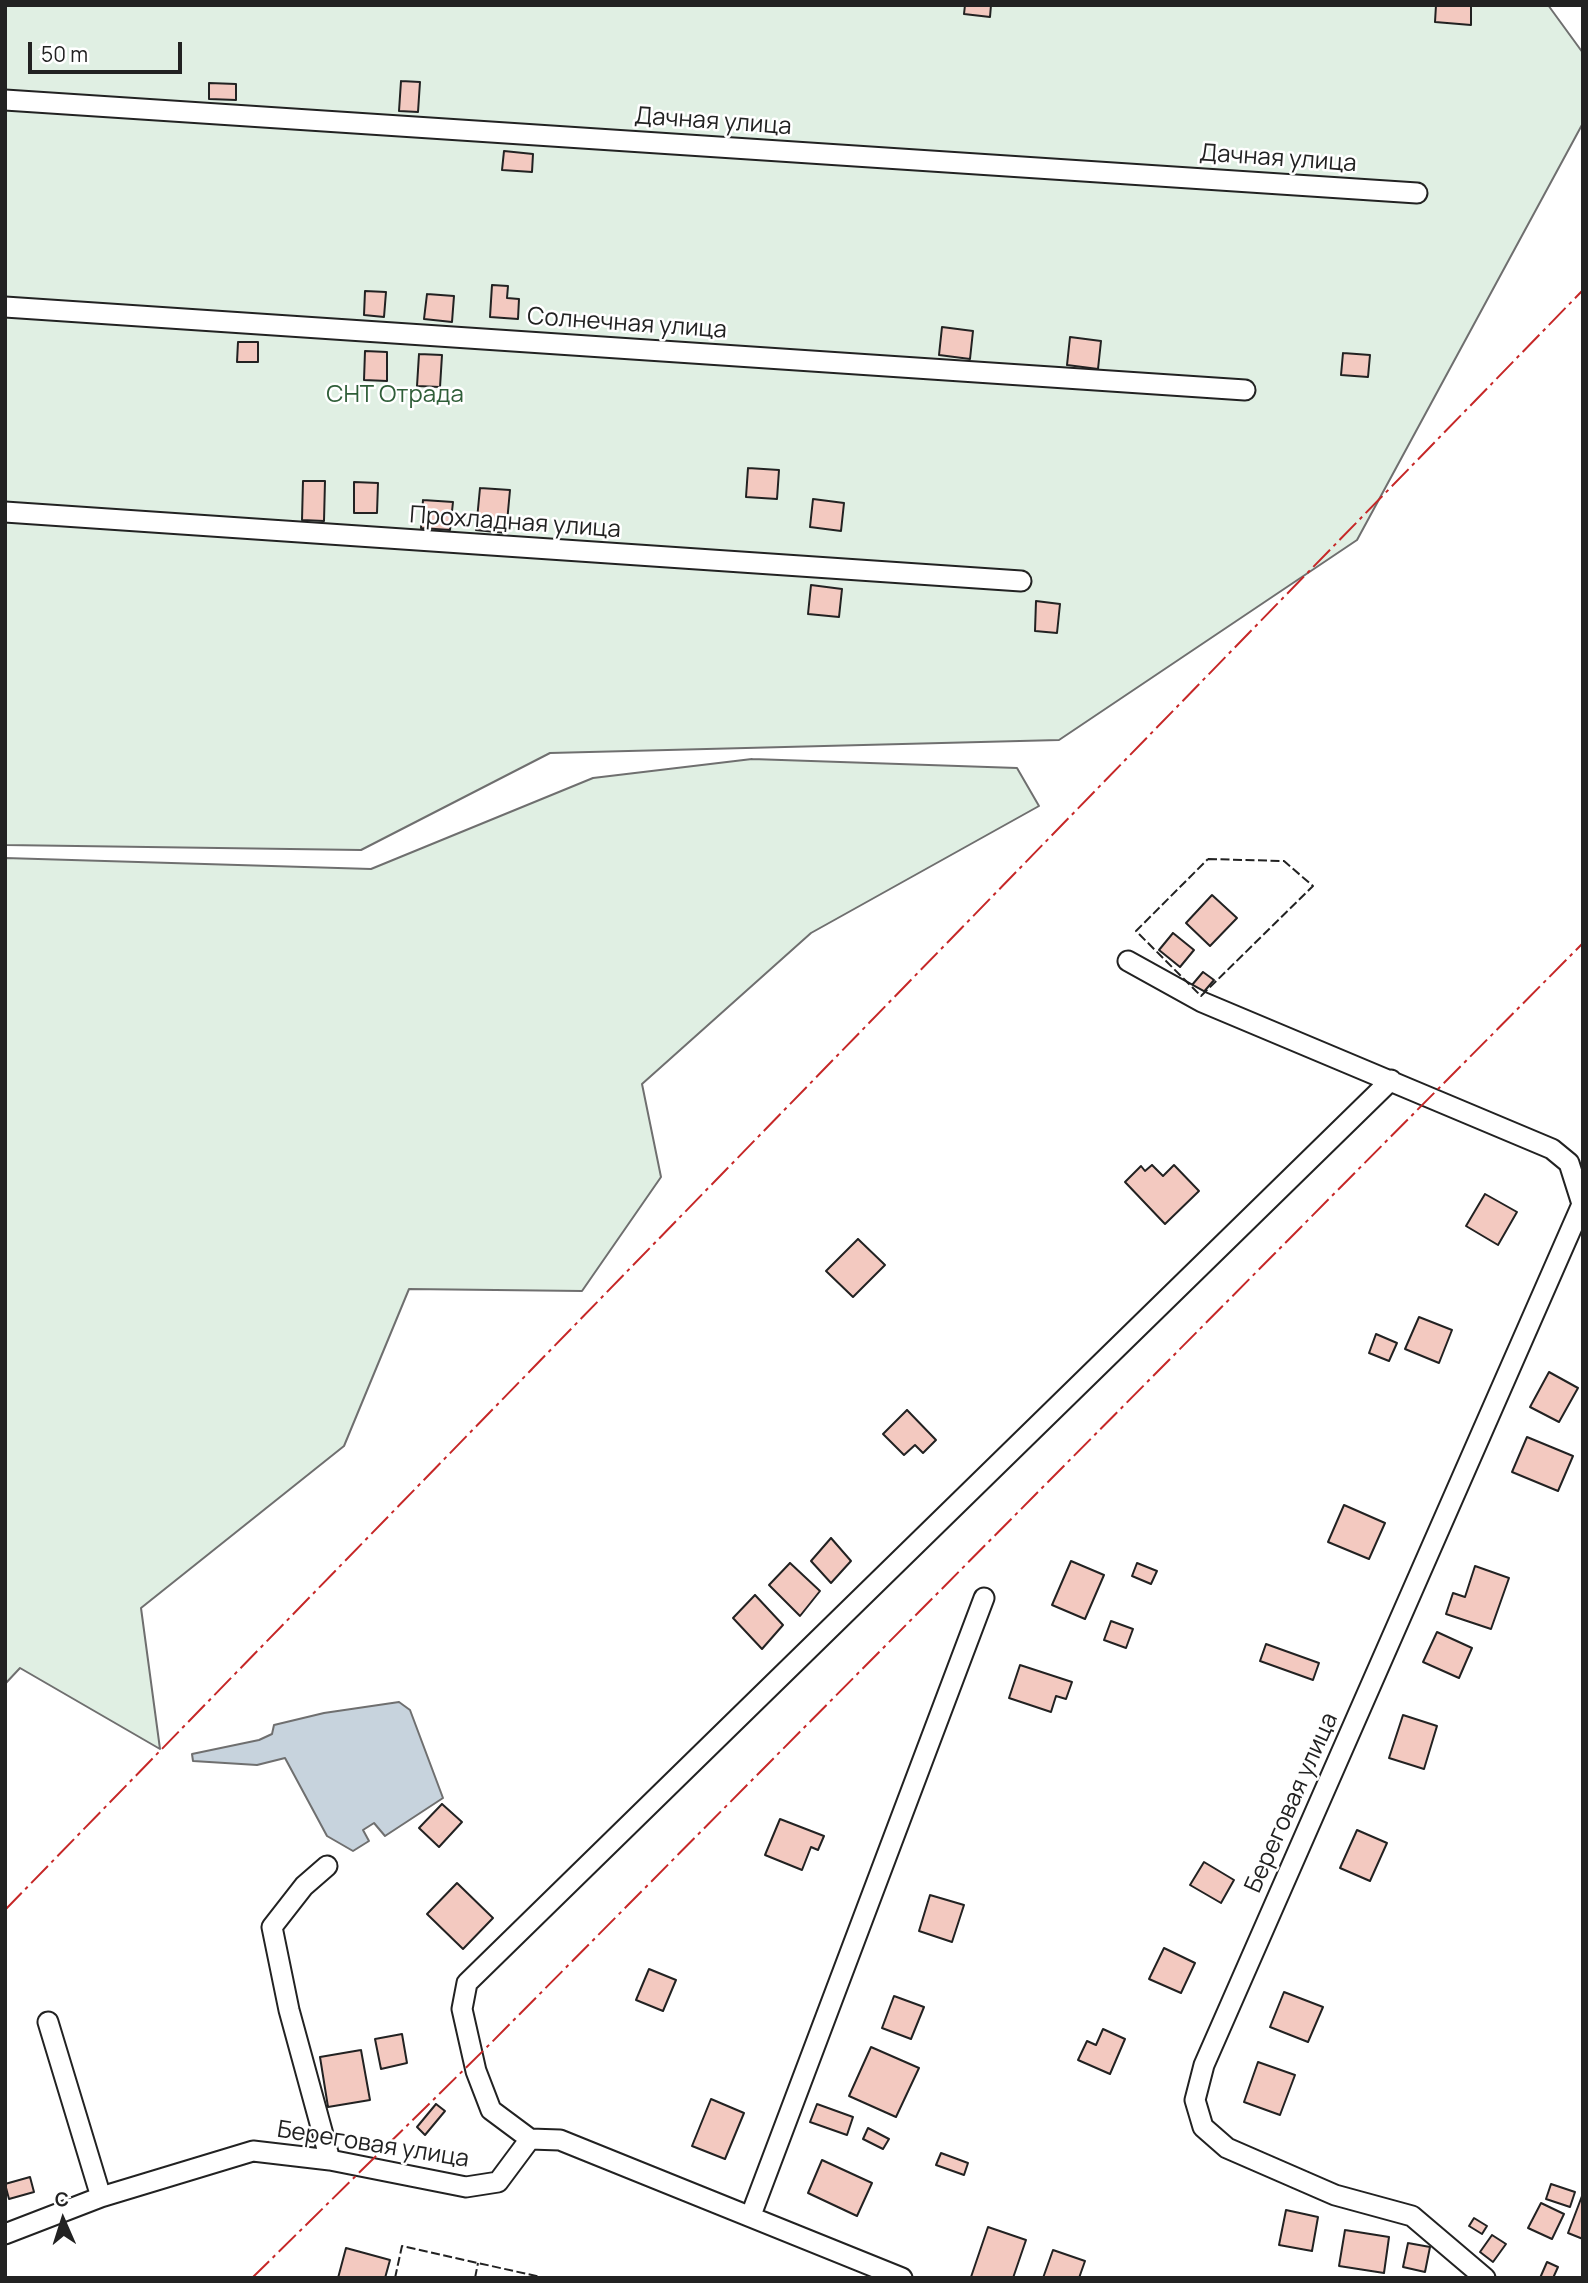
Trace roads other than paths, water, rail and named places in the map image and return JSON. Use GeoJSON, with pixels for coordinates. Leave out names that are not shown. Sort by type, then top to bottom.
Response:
{"type":"FeatureCollection","features":[{"type":"Feature","properties":{"kind":"street","name":"Дачная улица"},"geometry":{"type":"LineString","coordinates":[[5,100],[1417,193]]}},
{"type":"Feature","properties":{"kind":"street","name":"Солнечная улица"},"geometry":{"type":"LineString","coordinates":[[5,307],[1245,390]]}},
{"type":"Feature","properties":{"kind":"street","name":"Прохладная улица"},"geometry":{"type":"LineString","coordinates":[[5,512],[1021,581]]}},
{"type":"Feature","properties":{"kind":"street"},"geometry":{"type":"LineString","coordinates":[[1128,961],[1202,1002],[1552,1149],[1569,1163],[1582,1203]]}},
{"type":"Feature","properties":{"kind":"street"},"geometry":{"type":"LineString","coordinates":[[902,2278],[560,2140],[530,2139],[491,2110],[476,2071],[462,2009],[467,1983],[1391,1080]]}},
{"type":"Feature","properties":{"kind":"street","name":"Береговая улица"},"geometry":{"type":"LineString","coordinates":[[1485,2278],[1412,2216],[1335,2195],[1227,2148],[1203,2127],[1195,2100],[1204,2065],[1582,1203]]}},
{"type":"Feature","properties":{"kind":"street"},"geometry":{"type":"LineString","coordinates":[[751,2215],[984,1598]]}},
{"type":"Feature","properties":{"kind":"street"},"geometry":{"type":"LineString","coordinates":[[327,1866],[304,1886],[272,1927],[289,2010],[330,2160]]}},
{"type":"Feature","properties":{"kind":"street"},"geometry":{"type":"LineString","coordinates":[[48,2022],[101,2197]]}},
{"type":"Feature","properties":{"kind":"street","name":"Береговая улица"},"geometry":{"type":"LineString","coordinates":[[5,2234],[101,2197],[253,2151],[330,2160],[466,2187],[498,2182],[530,2139]]}},
{"type":"Feature","properties":{"kind":"park label","name":"СНТ Отрада"},"geometry":{"type":"Point","coordinates":[395,395]}}]}
